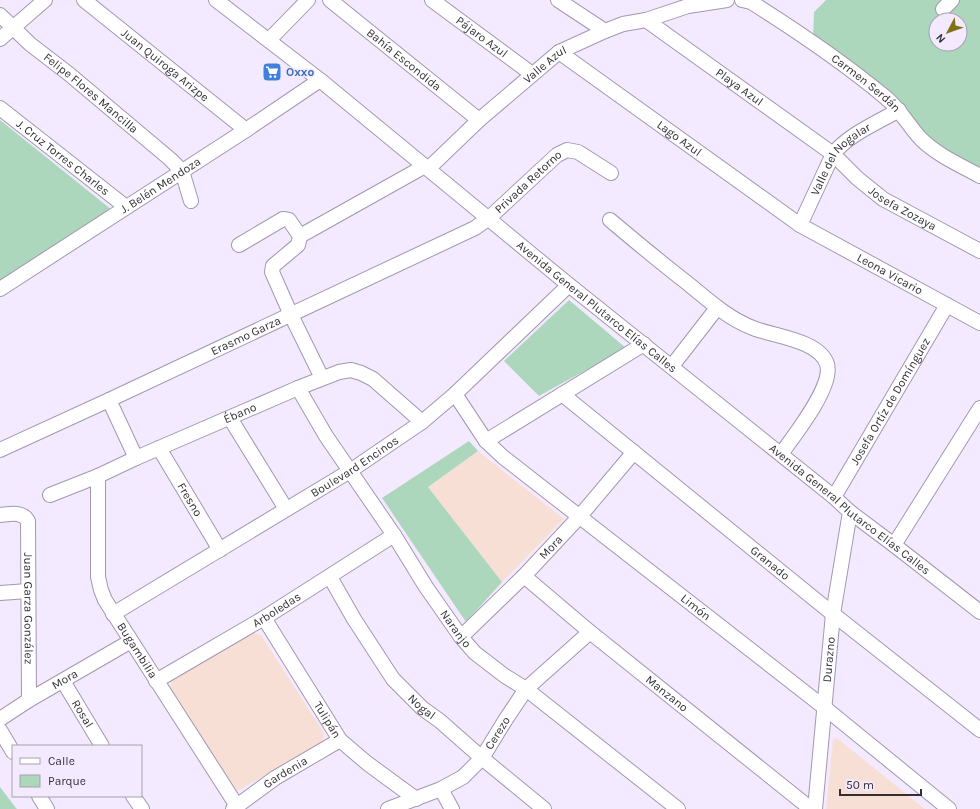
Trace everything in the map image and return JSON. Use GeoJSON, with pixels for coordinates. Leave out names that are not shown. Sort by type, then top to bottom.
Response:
{"type":"FeatureCollection","features":[{"type":"Feature","properties":{"kind":"street"},"geometry":{"type":"LineString","coordinates":[[0,39],[45,0]]}},
{"type":"Feature","properties":{"kind":"street","name":"Juan Quiroga Arizpe"},"geometry":{"type":"LineString","coordinates":[[84,0],[246,130]]}},
{"type":"Feature","properties":{"kind":"street","name":"Avenida General Plutarco Elías Calles"},"geometry":{"type":"LineString","coordinates":[[216,0],[320,80],[570,285],[834,497],[850,512],[980,612]]}},
{"type":"Feature","properties":{"kind":"street"},"geometry":{"type":"LineString","coordinates":[[269,40],[308,0]]}},
{"type":"Feature","properties":{"kind":"street","name":"Bahía Escondida"},"geometry":{"type":"LineString","coordinates":[[330,0],[479,120]]}},
{"type":"Feature","properties":{"kind":"street","name":"Pájaro Azul"},"geometry":{"type":"LineString","coordinates":[[432,0],[532,74]]}},
{"type":"Feature","properties":{"kind":"street"},"geometry":{"type":"LineString","coordinates":[[558,0],[605,31]]}},
{"type":"Feature","properties":{"kind":"street"},"geometry":{"type":"LineString","coordinates":[[684,3],[727,0]]}},
{"type":"Feature","properties":{"kind":"street","name":"Carmen Serdán"},"geometry":{"type":"LineString","coordinates":[[742,0],[751,2],[802,35],[885,96],[899,110],[916,133],[928,145],[945,157],[980,176]]}},
{"type":"Feature","properties":{"kind":"street","name":"Valle Azul"},"geometry":{"type":"LineString","coordinates":[[300,236],[426,167],[559,52],[605,31],[623,24],[646,20],[684,3]]}},
{"type":"Feature","properties":{"kind":"street","name":"Felipe Flores Mancilla"},"geometry":{"type":"LineString","coordinates":[[0,15],[30,44],[159,149],[182,172]]}},
{"type":"Feature","properties":{"kind":"street","name":"Playa Azul"},"geometry":{"type":"LineString","coordinates":[[646,20],[833,154]]}},
{"type":"Feature","properties":{"kind":"street","name":"Lago Azul"},"geometry":{"type":"LineString","coordinates":[[559,52],[800,225]]}},
{"type":"Feature","properties":{"kind":"street","name":"J. Belén Mendoza"},"geometry":{"type":"LineString","coordinates":[[0,289],[182,172],[320,80]]}},
{"type":"Feature","properties":{"kind":"street","name":"J. Cruz Torres Charles"},"geometry":{"type":"LineString","coordinates":[[0,108],[126,207]]}},
{"type":"Feature","properties":{"kind":"street","name":"Valle del Nogalar"},"geometry":{"type":"LineString","coordinates":[[800,225],[833,154],[844,142],[899,110]]}},
{"type":"Feature","properties":{"kind":"street","name":"Privada Retorno"},"geometry":{"type":"LineString","coordinates":[[489,218],[551,159],[563,151],[572,150],[578,152],[611,172]]}},
{"type":"Feature","properties":{"kind":"street","name":"Josefa Zozaya"},"geometry":{"type":"LineString","coordinates":[[833,154],[857,178],[883,199],[980,251]]}},
{"type":"Feature","properties":{"kind":"street"},"geometry":{"type":"LineString","coordinates":[[182,172],[191,201]]}},
{"type":"Feature","properties":{"kind":"street","name":"Erasmo Garza"},"geometry":{"type":"LineString","coordinates":[[0,450],[462,235],[481,225],[489,218]]}},
{"type":"Feature","properties":{"kind":"street"},"geometry":{"type":"LineString","coordinates":[[239,245],[283,219],[289,220],[300,236],[298,245],[273,266],[272,272],[290,315],[322,378]]}},
{"type":"Feature","properties":{"kind":"street"},"geometry":{"type":"LineString","coordinates":[[610,220],[717,308],[739,322],[753,328],[805,344],[813,348],[824,358],[828,372],[825,383],[800,429],[781,454]]}},
{"type":"Feature","properties":{"kind":"street","name":"Leona Vicario"},"geometry":{"type":"LineString","coordinates":[[800,225],[980,322]]}},
{"type":"Feature","properties":{"kind":"street","name":"Boulevard Encinos"},"geometry":{"type":"LineString","coordinates":[[113,614],[350,471],[422,422],[455,394],[570,285]]}},
{"type":"Feature","properties":{"kind":"street","name":"Josefa Ortíz de Domínguez"},"geometry":{"type":"LineString","coordinates":[[834,497],[948,305]]}},
{"type":"Feature","properties":{"kind":"street"},"geometry":{"type":"LineString","coordinates":[[672,366],[717,308]]}},
{"type":"Feature","properties":{"kind":"street"},"geometry":{"type":"LineString","coordinates":[[486,440],[644,344]]}},
{"type":"Feature","properties":{"kind":"street","name":"Ébano"},"geometry":{"type":"LineString","coordinates":[[50,495],[98,476],[298,388],[339,372],[350,370],[361,373],[373,379],[422,422]]}},
{"type":"Feature","properties":{"kind":"street","name":"Naranjo"},"geometry":{"type":"LineString","coordinates":[[298,388],[326,436],[394,536],[426,587],[461,637],[475,653],[505,676],[526,689],[678,809]]}},
{"type":"Feature","properties":{"kind":"street","name":"Limón"},"geometry":{"type":"LineString","coordinates":[[455,394],[486,440],[503,457],[825,708],[949,809]]}},
{"type":"Feature","properties":{"kind":"street","name":"Granado"},"geometry":{"type":"LineString","coordinates":[[562,394],[833,614],[980,730]]}},
{"type":"Feature","properties":{"kind":"street"},"geometry":{"type":"LineString","coordinates":[[109,400],[136,458]]}},
{"type":"Feature","properties":{"kind":"street"},"geometry":{"type":"LineString","coordinates":[[894,545],[980,408]]}},
{"type":"Feature","properties":{"kind":"street"},"geometry":{"type":"LineString","coordinates":[[230,418],[286,509]]}},
{"type":"Feature","properties":{"kind":"street","name":"Fresno"},"geometry":{"type":"LineString","coordinates":[[159,448],[220,550]]}},
{"type":"Feature","properties":{"kind":"street","name":"Mora"},"geometry":{"type":"LineString","coordinates":[[461,637],[524,576],[580,516],[634,452]]}},
{"type":"Feature","properties":{"kind":"street","name":"Bugambilia"},"geometry":{"type":"LineString","coordinates":[[98,476],[98,577],[101,590],[113,614],[235,807]]}},
{"type":"Feature","properties":{"kind":"street","name":"Durazno"},"geometry":{"type":"LineString","coordinates":[[815,809],[833,614],[850,512]]}},
{"type":"Feature","properties":{"kind":"street","name":"Juan Garza González"},"geometry":{"type":"LineString","coordinates":[[0,515],[21,514],[26,516],[28,521],[29,700]]}},
{"type":"Feature","properties":{"kind":"street","name":"Arboledas"},"geometry":{"type":"LineString","coordinates":[[156,681],[264,618],[394,536]]}},
{"type":"Feature","properties":{"kind":"street","name":"Manzano"},"geometry":{"type":"LineString","coordinates":[[524,576],[590,632],[811,809]]}},
{"type":"Feature","properties":{"kind":"street","name":"Nogal"},"geometry":{"type":"LineString","coordinates":[[330,577],[354,619],[393,679],[422,708],[440,721],[544,809]]}},
{"type":"Feature","properties":{"kind":"street"},"geometry":{"type":"LineString","coordinates":[[0,593],[28,591]]}},
{"type":"Feature","properties":{"kind":"street","name":"Tulipán"},"geometry":{"type":"LineString","coordinates":[[264,618],[340,740],[372,767],[416,798]]}},
{"type":"Feature","properties":{"kind":"street","name":"Cerezo"},"geometry":{"type":"LineString","coordinates":[[388,809],[441,789],[463,777],[482,758],[526,689],[590,632]]}},
{"type":"Feature","properties":{"kind":"street","name":"Mora"},"geometry":{"type":"LineString","coordinates":[[0,719],[29,700],[131,641]]}},
{"type":"Feature","properties":{"kind":"street","name":"Rosal"},"geometry":{"type":"LineString","coordinates":[[63,681],[101,745]]}},
{"type":"Feature","properties":{"kind":"street"},"geometry":{"type":"LineString","coordinates":[[0,730],[12,750]]}},
{"type":"Feature","properties":{"kind":"street","name":"Gardenia"},"geometry":{"type":"LineString","coordinates":[[235,807],[275,778],[340,740]]}},
{"type":"Feature","properties":{"kind":"street"},"geometry":{"type":"LineString","coordinates":[[441,789],[452,809]]}},
{"type":"Feature","properties":{"kind":"street"},"geometry":{"type":"LineString","coordinates":[[40,797],[47,809]]}},
{"type":"Feature","properties":{"kind":"street"},"geometry":{"type":"LineString","coordinates":[[135,797],[142,809]]}},
{"type":"Feature","properties":{"kind":"shaded area"},"geometry":{"type":"Polygon","coordinates":[[[478,451],[564,519],[502,582],[428,487],[478,451]]]}},
{"type":"Feature","properties":{"kind":"shaded area"},"geometry":{"type":"Polygon","coordinates":[[[253,633],[261,635],[324,733],[322,741],[238,791],[230,787],[170,689],[172,680],[253,633]]]}},
{"type":"Feature","properties":{"kind":"shaded area"},"geometry":{"type":"Polygon","coordinates":[[[837,738],[925,809],[826,809],[833,739],[837,738]]]}},
{"type":"Feature","properties":{"kind":"green space"},"geometry":{"type":"Polygon","coordinates":[[[826,0],[980,0],[980,168],[933,143],[898,99],[813,39],[814,12],[826,0]]]}},
{"type":"Feature","properties":{"kind":"green space"},"geometry":{"type":"Polygon","coordinates":[[[0,120],[112,210],[0,283],[0,120]]]}},
{"type":"Feature","properties":{"kind":"green space"},"geometry":{"type":"Polygon","coordinates":[[[569,300],[626,348],[539,396],[504,361],[569,300]]]}},
{"type":"Feature","properties":{"kind":"green space"},"geometry":{"type":"Polygon","coordinates":[[[469,441],[478,451],[428,487],[502,582],[466,622],[382,498],[469,441]]]}},
{"type":"Feature","properties":{"kind":"green space"},"geometry":{"type":"Polygon","coordinates":[[[0,787],[16,808],[17,809],[0,809],[0,787]]]}},
{"type":"Feature","properties":{"kind":"place","name":"Oxxo"},"geometry":{"type":"Point","coordinates":[272,72]}}]}
